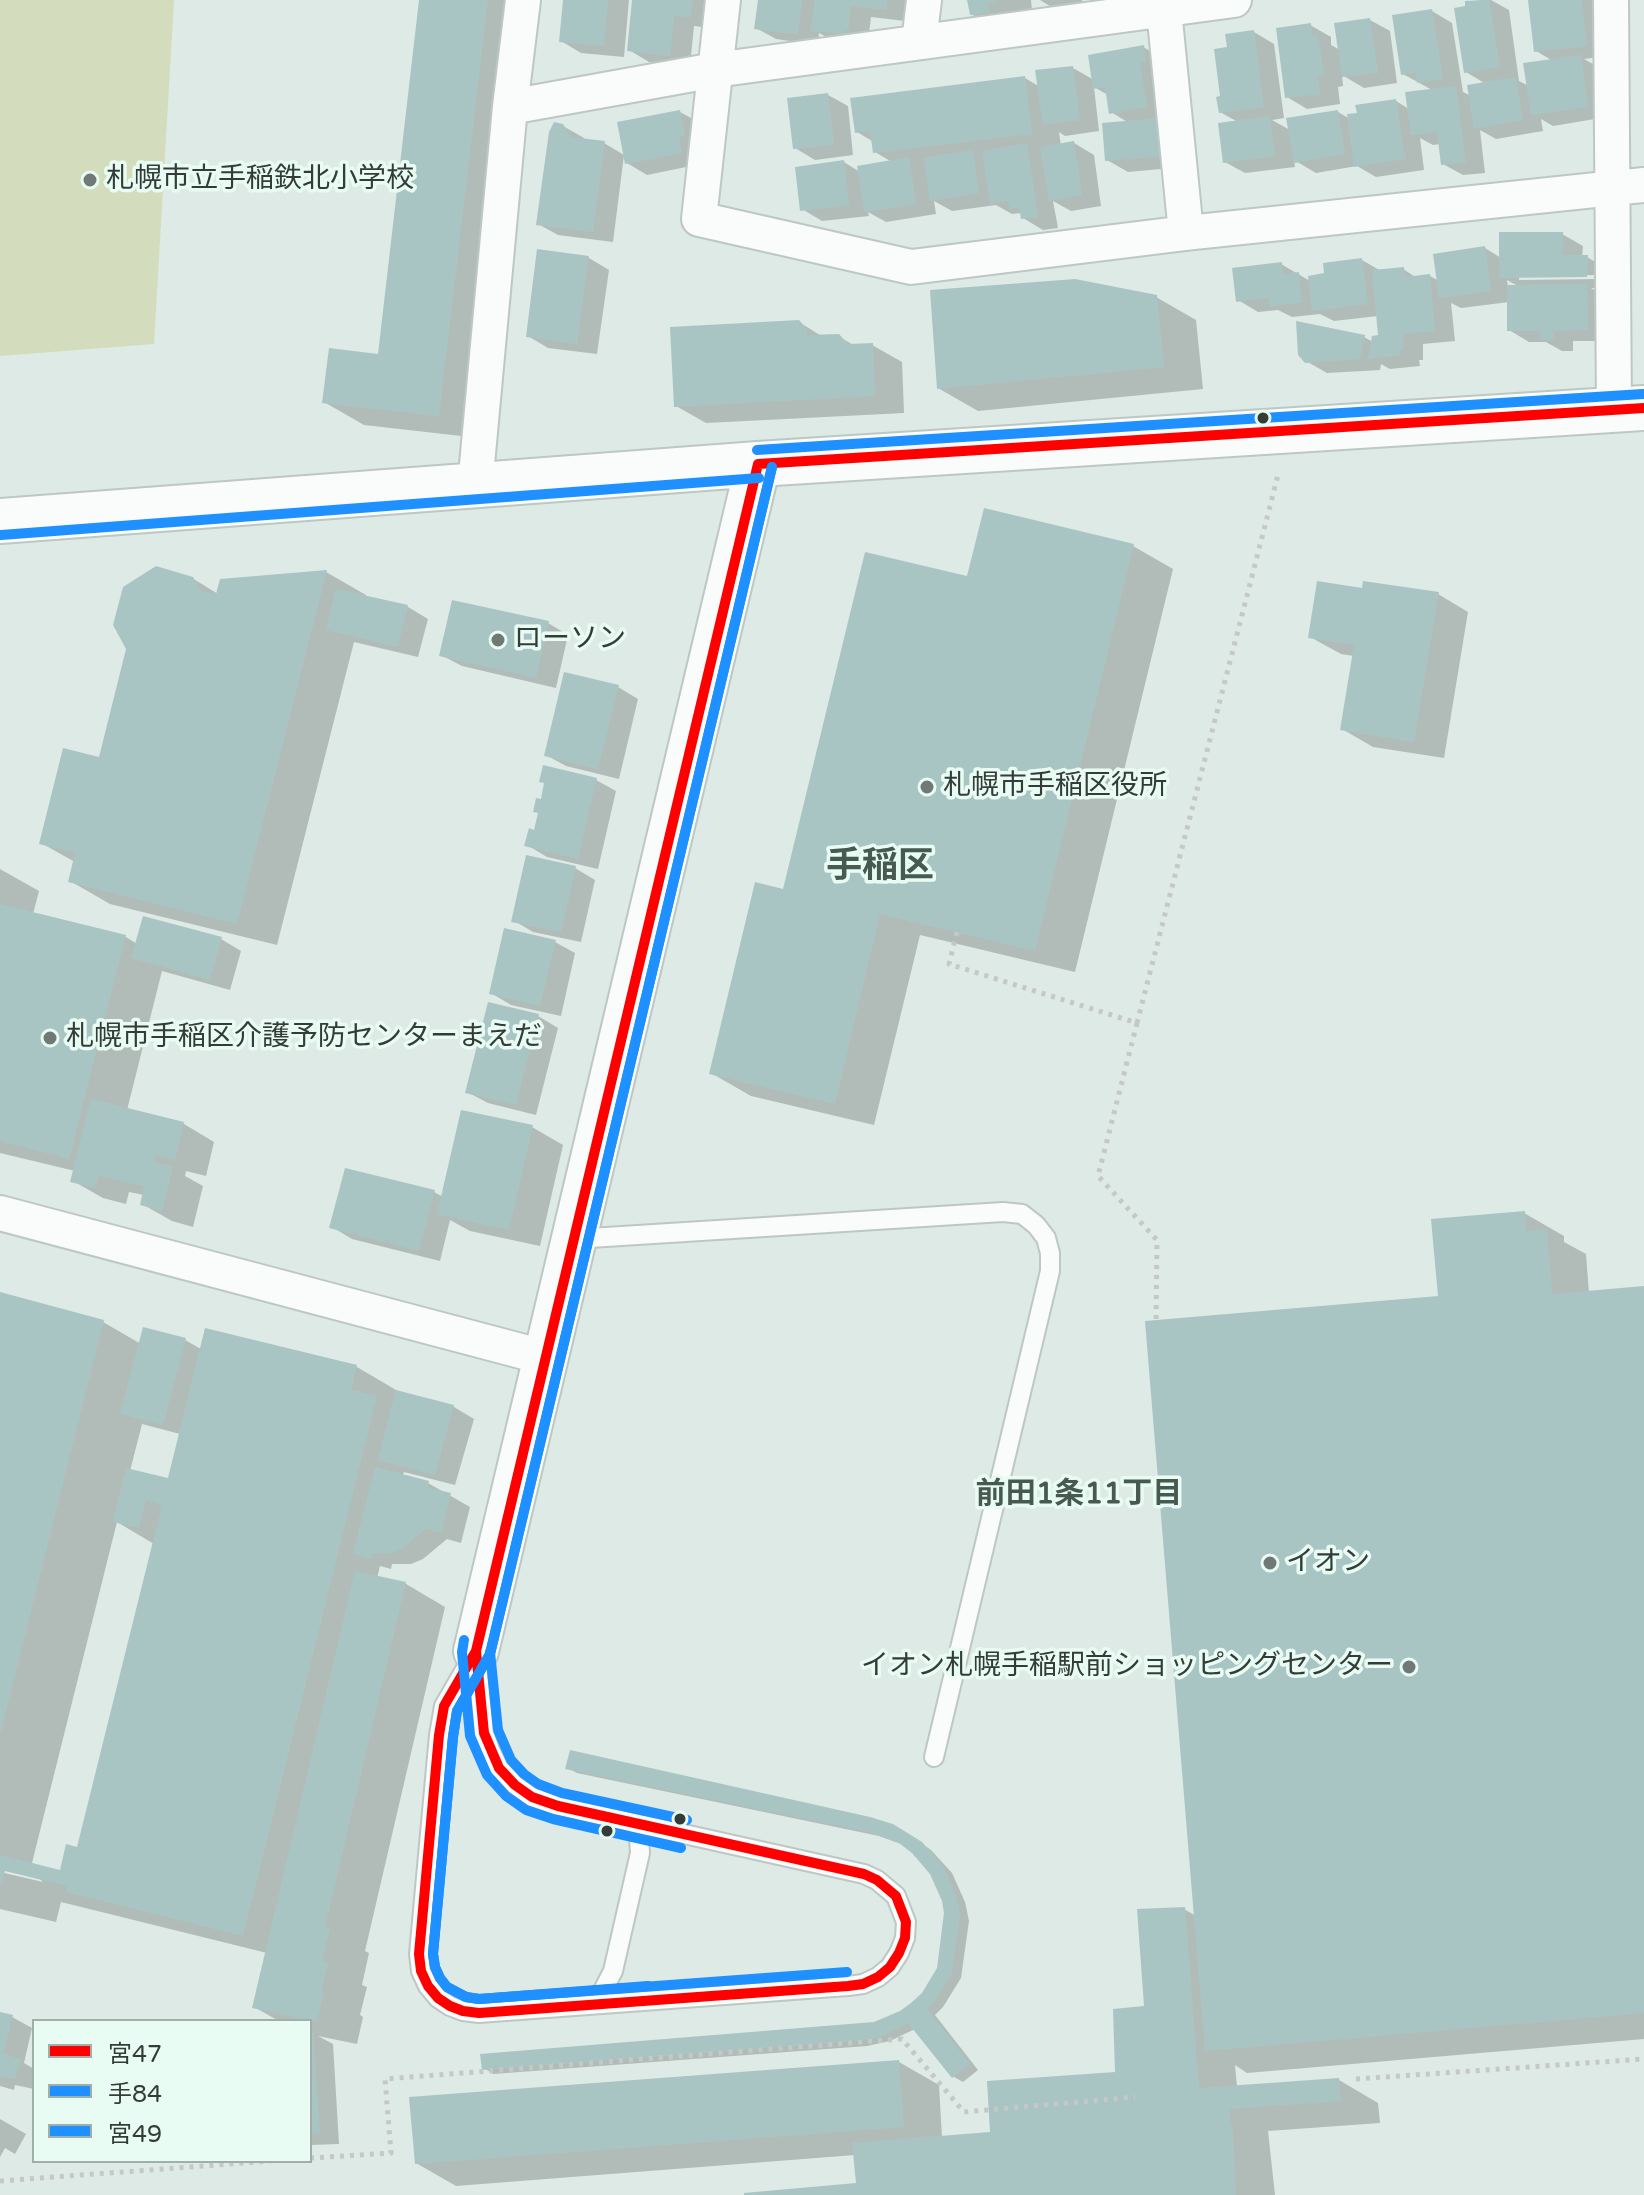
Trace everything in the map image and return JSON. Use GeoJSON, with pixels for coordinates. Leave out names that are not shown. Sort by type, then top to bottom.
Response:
{"type":"FeatureCollection","features":[{"type":"Feature","properties":{"kind":"street"},"geometry":{"type":"LineString","coordinates":[[475,486],[510,107],[523,0]]}},
{"type":"Feature","properties":{"kind":"street"},"geometry":{"type":"LineString","coordinates":[[723,0],[699,219],[911,267],[1186,233],[1628,187]]}},
{"type":"Feature","properties":{"kind":"street"},"geometry":{"type":"LineString","coordinates":[[919,42],[924,0]]}},
{"type":"Feature","properties":{"kind":"street"},"geometry":{"type":"LineString","coordinates":[[510,107],[715,70],[1234,0]]}},
{"type":"Feature","properties":{"kind":"street"},"geometry":{"type":"LineString","coordinates":[[0,521],[758,464],[1629,409],[1628,187],[1611,0]]}},
{"type":"Feature","properties":{"kind":"street"},"geometry":{"type":"LineString","coordinates":[[1164,10],[1186,233]]}},
{"type":"Feature","properties":{"kind":"street"},"geometry":{"type":"LineString","coordinates":[[476,1651],[758,464]]}},
{"type":"Feature","properties":{"kind":"street"},"geometry":{"type":"LineString","coordinates":[[0,1213],[547,1358]]}},
{"type":"Feature","properties":{"kind":"lane"},"geometry":{"type":"LineString","coordinates":[[574,1239],[1003,1212],[1022,1214],[1046,1238],[1050,1271],[934,1757]]}},
{"type":"Feature","properties":{"kind":"lane"},"geometry":{"type":"LineString","coordinates":[[476,1651],[484,1733],[499,1768],[515,1785],[532,1797],[558,1806],[864,1874],[877,1880],[896,1896],[906,1922],[905,1938],[890,1967],[863,1984],[479,2013],[463,2011],[438,1998],[421,1971],[419,1954],[439,1735],[444,1706],[476,1651]]}},
{"type":"Feature","properties":{"kind":"lane"},"geometry":{"type":"LineString","coordinates":[[596,2004],[613,1971],[640,1853],[639,1838],[633,1823]]}},
{"type":"Feature","properties":{"kind":"path"},"geometry":{"type":"LineString","coordinates":[[1156,1320],[1157,1240],[1098,1176],[1278,475]]}},
{"type":"Feature","properties":{"kind":"path"},"geometry":{"type":"LineString","coordinates":[[957,932],[949,964],[1137,1023]]}},
{"type":"Feature","properties":{"kind":"path"},"geometry":{"type":"LineString","coordinates":[[312,2158],[391,2153],[385,2079],[902,2039],[964,2112],[1135,2097]]}},
{"type":"Feature","properties":{"kind":"path"},"geometry":{"type":"LineString","coordinates":[[1356,2079],[1644,2059]]}},
{"type":"Feature","properties":{"kind":"path"},"geometry":{"type":"LineString","coordinates":[[0,2181],[244,2163]]}},
{"type":"Feature","properties":{"kind":"green space","name":"札幌市立手稲鉄北小学校"},"geometry":{"type":"Polygon","coordinates":[[[0,0],[174,0],[154,344],[0,356],[0,0]]]}},
{"type":"Feature","properties":{"kind":"building"},"geometry":{"type":"Polygon","coordinates":[[[419,0],[488,0],[439,416],[322,403],[329,348],[378,354],[419,0]]]}},
{"type":"Feature","properties":{"kind":"building"},"geometry":{"type":"Polygon","coordinates":[[[563,0],[608,0],[604,46],[559,42],[563,0]]]}},
{"type":"Feature","properties":{"kind":"building"},"geometry":{"type":"Polygon","coordinates":[[[632,0],[693,0],[691,17],[674,16],[670,56],[627,51],[632,0]]]}},
{"type":"Feature","properties":{"kind":"building"},"geometry":{"type":"Polygon","coordinates":[[[758,0],[802,0],[798,34],[754,29],[758,0]]]}},
{"type":"Feature","properties":{"kind":"building"},"geometry":{"type":"Polygon","coordinates":[[[815,0],[887,0],[886,10],[851,6],[848,31],[844,34],[811,31],[815,0]]]}},
{"type":"Feature","properties":{"kind":"building"},"geometry":{"type":"Polygon","coordinates":[[[967,0],[996,2],[988,3],[990,12],[970,15],[967,0]]]}},
{"type":"Feature","properties":{"kind":"building"},"geometry":{"type":"Polygon","coordinates":[[[1489,0],[1500,67],[1464,73],[1454,8],[1465,6],[1465,1],[1489,0]]]}},
{"type":"Feature","properties":{"kind":"building"},"geometry":{"type":"Polygon","coordinates":[[[1528,0],[1582,0],[1587,46],[1534,52],[1528,0]]]}},
{"type":"Feature","properties":{"kind":"building"},"geometry":{"type":"Polygon","coordinates":[[[1432,9],[1443,79],[1417,83],[1416,73],[1401,75],[1392,15],[1432,9]]]}},
{"type":"Feature","properties":{"kind":"building"},"geometry":{"type":"Polygon","coordinates":[[[1370,18],[1378,73],[1342,77],[1334,23],[1370,18]]]}},
{"type":"Feature","properties":{"kind":"building"},"geometry":{"type":"Polygon","coordinates":[[[1311,23],[1312,36],[1318,35],[1324,75],[1318,76],[1320,94],[1285,98],[1276,28],[1311,23]]]}},
{"type":"Feature","properties":{"kind":"building"},"geometry":{"type":"Polygon","coordinates":[[[1254,30],[1264,107],[1219,113],[1214,49],[1227,47],[1225,34],[1254,30]]]}},
{"type":"Feature","properties":{"kind":"building"},"geometry":{"type":"Polygon","coordinates":[[[1144,45],[1146,61],[1140,62],[1147,107],[1109,114],[1105,87],[1093,89],[1088,55],[1144,45]]]}},
{"type":"Feature","properties":{"kind":"building"},"geometry":{"type":"Polygon","coordinates":[[[1581,55],[1588,107],[1531,115],[1523,63],[1581,55]]]}},
{"type":"Feature","properties":{"kind":"building"},"geometry":{"type":"Polygon","coordinates":[[[1073,66],[1080,120],[1043,125],[1035,70],[1073,66]]]}},
{"type":"Feature","properties":{"kind":"building"},"geometry":{"type":"Polygon","coordinates":[[[1025,76],[1032,134],[873,153],[870,131],[855,133],[850,98],[1025,76]]]}},
{"type":"Feature","properties":{"kind":"building"},"geometry":{"type":"Polygon","coordinates":[[[1516,77],[1523,120],[1474,129],[1467,85],[1516,77]]]}},
{"type":"Feature","properties":{"kind":"building"},"geometry":{"type":"Polygon","coordinates":[[[1456,86],[1466,162],[1441,165],[1437,132],[1411,135],[1405,92],[1456,86]]]}},
{"type":"Feature","properties":{"kind":"building"},"geometry":{"type":"Polygon","coordinates":[[[828,93],[834,145],[793,149],[787,98],[828,93]]]}},
{"type":"Feature","properties":{"kind":"building"},"geometry":{"type":"Polygon","coordinates":[[[1396,99],[1405,159],[1354,167],[1347,114],[1357,113],[1355,105],[1396,99]]]}},
{"type":"Feature","properties":{"kind":"building"},"geometry":{"type":"Polygon","coordinates":[[[680,110],[685,136],[679,137],[682,153],[625,164],[617,122],[680,110]]]}},
{"type":"Feature","properties":{"kind":"building"},"geometry":{"type":"Polygon","coordinates":[[[1338,110],[1345,154],[1294,163],[1286,118],[1338,110]]]}},
{"type":"Feature","properties":{"kind":"building"},"geometry":{"type":"Polygon","coordinates":[[[1270,116],[1275,156],[1223,163],[1218,123],[1270,116]]]}},
{"type":"Feature","properties":{"kind":"building"},"geometry":{"type":"Polygon","coordinates":[[[1159,118],[1162,156],[1105,161],[1102,123],[1159,118]]]}},
{"type":"Feature","properties":{"kind":"building"},"geometry":{"type":"Polygon","coordinates":[[[554,122],[563,124],[571,137],[605,141],[593,232],[536,225],[549,132],[554,122]]]}},
{"type":"Feature","properties":{"kind":"building"},"geometry":{"type":"Polygon","coordinates":[[[1074,141],[1082,195],[1049,201],[1040,147],[1074,141]]]}},
{"type":"Feature","properties":{"kind":"building"},"geometry":{"type":"Polygon","coordinates":[[[1027,143],[1038,217],[1021,219],[1019,207],[1010,209],[1008,201],[990,204],[982,151],[1027,143]]]}},
{"type":"Feature","properties":{"kind":"building"},"geometry":{"type":"Polygon","coordinates":[[[973,150],[979,193],[930,201],[924,158],[973,150]]]}},
{"type":"Feature","properties":{"kind":"building"},"geometry":{"type":"Polygon","coordinates":[[[909,157],[916,204],[864,212],[857,166],[909,157]]]}},
{"type":"Feature","properties":{"kind":"building"},"geometry":{"type":"Polygon","coordinates":[[[844,160],[849,205],[800,211],[795,167],[844,160]]]}},
{"type":"Feature","properties":{"kind":"building"},"geometry":{"type":"Polygon","coordinates":[[[1499,232],[1563,232],[1563,255],[1588,255],[1587,277],[1499,278],[1499,232]]]}},
{"type":"Feature","properties":{"kind":"building"},"geometry":{"type":"Polygon","coordinates":[[[1485,246],[1491,291],[1439,298],[1433,254],[1485,246]]]}},
{"type":"Feature","properties":{"kind":"building"},"geometry":{"type":"Polygon","coordinates":[[[537,249],[589,256],[577,344],[526,337],[537,249]]]}},
{"type":"Feature","properties":{"kind":"building"},"geometry":{"type":"Polygon","coordinates":[[[1362,258],[1368,304],[1312,311],[1308,276],[1324,273],[1323,263],[1362,258]]]}},
{"type":"Feature","properties":{"kind":"building"},"geometry":{"type":"Polygon","coordinates":[[[1282,262],[1283,274],[1299,272],[1302,302],[1270,307],[1268,298],[1236,302],[1232,268],[1282,262]]]}},
{"type":"Feature","properties":{"kind":"building"},"geometry":{"type":"Polygon","coordinates":[[[1404,267],[1405,277],[1430,274],[1435,331],[1403,334],[1400,355],[1368,359],[1372,336],[1378,335],[1372,270],[1404,267]]]}},
{"type":"Feature","properties":{"kind":"building"},"geometry":{"type":"Polygon","coordinates":[[[1075,279],[1157,295],[1164,367],[937,389],[930,290],[1075,279]]]}},
{"type":"Feature","properties":{"kind":"building"},"geometry":{"type":"Polygon","coordinates":[[[1587,284],[1588,330],[1554,331],[1553,340],[1540,340],[1540,331],[1507,331],[1507,285],[1587,284]]]}},
{"type":"Feature","properties":{"kind":"building"},"geometry":{"type":"Polygon","coordinates":[[[799,320],[807,329],[806,335],[839,334],[848,344],[873,343],[875,396],[674,407],[670,327],[799,320]]]}},
{"type":"Feature","properties":{"kind":"building"},"geometry":{"type":"Polygon","coordinates":[[[1296,321],[1365,335],[1360,359],[1305,363],[1298,355],[1296,321]]]}},
{"type":"Feature","properties":{"kind":"building"},"geometry":{"type":"Polygon","coordinates":[[[984,508],[1134,544],[1035,951],[880,914],[835,1104],[709,1074],[755,882],[783,889],[865,552],[967,576],[984,508]]]}},
{"type":"Feature","properties":{"kind":"building"},"geometry":{"type":"Polygon","coordinates":[[[156,566],[193,577],[201,591],[216,594],[220,579],[327,570],[237,924],[68,882],[75,853],[39,844],[63,748],[99,757],[126,649],[113,625],[123,587],[156,566]]]}},
{"type":"Feature","properties":{"kind":"building"},"geometry":{"type":"Polygon","coordinates":[[[1317,581],[1362,588],[1363,581],[1439,592],[1414,742],[1340,730],[1354,645],[1308,638],[1317,581]]]}},
{"type":"Feature","properties":{"kind":"building"},"geometry":{"type":"Polygon","coordinates":[[[336,589],[408,605],[398,647],[326,630],[336,589]]]}},
{"type":"Feature","properties":{"kind":"building"},"geometry":{"type":"Polygon","coordinates":[[[452,600],[549,621],[536,678],[439,656],[452,600]]]}},
{"type":"Feature","properties":{"kind":"building"},"geometry":{"type":"Polygon","coordinates":[[[564,672],[619,685],[598,769],[544,756],[564,672]]]}},
{"type":"Feature","properties":{"kind":"building"},"geometry":{"type":"Polygon","coordinates":[[[543,765],[597,778],[578,859],[524,846],[529,828],[534,830],[538,813],[533,812],[536,798],[541,799],[544,783],[539,782],[543,765]]]}},
{"type":"Feature","properties":{"kind":"building"},"geometry":{"type":"Polygon","coordinates":[[[526,855],[576,866],[561,932],[511,922],[526,855]]]}},
{"type":"Feature","properties":{"kind":"building","name":"札幌市手稲区介護予防センターまえだ"},"geometry":{"type":"Polygon","coordinates":[[[0,904],[126,935],[69,1159],[0,1141],[0,904]]]}},
{"type":"Feature","properties":{"kind":"building"},"geometry":{"type":"Polygon","coordinates":[[[143,916],[222,937],[210,980],[131,958],[143,916]]]}},
{"type":"Feature","properties":{"kind":"building"},"geometry":{"type":"Polygon","coordinates":[[[504,928],[556,940],[540,1006],[489,994],[504,928]]]}},
{"type":"Feature","properties":{"kind":"building"},"geometry":{"type":"Polygon","coordinates":[[[488,1002],[539,1014],[516,1105],[465,1093],[488,1002]]]}},
{"type":"Feature","properties":{"kind":"building"},"geometry":{"type":"Polygon","coordinates":[[[91,1099],[184,1122],[175,1160],[156,1155],[154,1162],[173,1166],[162,1211],[140,1205],[144,1186],[99,1176],[95,1188],[70,1182],[91,1099]]]}},
{"type":"Feature","properties":{"kind":"building"},"geometry":{"type":"Polygon","coordinates":[[[461,1110],[533,1125],[509,1230],[437,1214],[461,1110]]]}},
{"type":"Feature","properties":{"kind":"building"},"geometry":{"type":"Polygon","coordinates":[[[345,1168],[435,1190],[419,1251],[329,1228],[345,1168]]]}},
{"type":"Feature","properties":{"kind":"building","name":"イオン札幌手稲駅前ショッピングセンター"},"geometry":{"type":"Polygon","coordinates":[[[1525,1211],[1526,1231],[1547,1229],[1552,1294],[1644,1286],[1644,2013],[1205,2051],[1145,1321],[1438,1296],[1431,1219],[1525,1211]]]}},
{"type":"Feature","properties":{"kind":"building"},"geometry":{"type":"Polygon","coordinates":[[[0,1292],[104,1320],[1,1731],[0,1731],[0,1292]]]}},
{"type":"Feature","properties":{"kind":"building"},"geometry":{"type":"Polygon","coordinates":[[[143,1327],[186,1338],[163,1425],[120,1414],[143,1327]]]}},
{"type":"Feature","properties":{"kind":"building"},"geometry":{"type":"Polygon","coordinates":[[[205,1328],[357,1365],[351,1390],[377,1396],[243,1936],[66,1892],[67,1886],[5,1871],[0,1886],[0,1855],[60,1870],[66,1844],[77,1847],[162,1505],[146,1500],[139,1528],[113,1522],[126,1468],[168,1478],[205,1328]]]}},
{"type":"Feature","properties":{"kind":"building"},"geometry":{"type":"Polygon","coordinates":[[[396,1390],[454,1405],[435,1475],[378,1460],[396,1390]]]}},
{"type":"Feature","properties":{"kind":"building"},"geometry":{"type":"Polygon","coordinates":[[[375,1467],[429,1481],[427,1487],[451,1493],[441,1533],[426,1529],[403,1548],[390,1554],[372,1554],[371,1559],[353,1554],[375,1467]]]}},
{"type":"Feature","properties":{"kind":"building"},"geometry":{"type":"Polygon","coordinates":[[[355,1571],[406,1582],[325,1927],[330,1928],[322,1961],[328,1963],[317,2022],[252,2008],[355,1571]]]}},
{"type":"Feature","properties":{"kind":"building"},"geometry":{"type":"Polygon","coordinates":[[[570,1750],[870,1817],[893,1824],[922,1842],[943,1866],[956,1895],[960,1915],[952,1973],[927,2008],[970,2064],[952,2078],[908,2023],[880,2037],[856,2041],[482,2070],[480,2054],[874,2022],[911,2003],[922,1993],[937,1968],[944,1913],[942,1901],[930,1874],[899,1843],[868,1832],[565,1769],[570,1750]]]}},
{"type":"Feature","properties":{"kind":"building"},"geometry":{"type":"Polygon","coordinates":[[[1185,1907],[1199,2088],[1339,2078],[1341,2101],[1229,2109],[1236,2195],[744,2195],[856,2183],[852,2143],[990,2132],[987,2081],[1115,2072],[1113,2009],[1144,2006],[1137,1909],[1185,1907]]]}},
{"type":"Feature","properties":{"kind":"building"},"geometry":{"type":"Polygon","coordinates":[[[0,2012],[13,2015],[3,2054],[21,2059],[15,2079],[0,2076],[0,2012]]]}},
{"type":"Feature","properties":{"kind":"building"},"geometry":{"type":"Polygon","coordinates":[[[312,2031],[313,2031],[320,2133],[312,2134],[312,2031]]]}},
{"type":"Feature","properties":{"kind":"building"},"geometry":{"type":"Polygon","coordinates":[[[899,2060],[904,2127],[415,2164],[409,2097],[899,2060]]]}},
{"type":"Feature","properties":{"kind":"transit line","name":"宮49"},"geometry":{"type":"LineString","coordinates":[[757,450],[1643,394]]}},
{"type":"Feature","properties":{"kind":"transit line","name":"宮47"},"geometry":{"type":"LineString","coordinates":[[758,464],[1644,408]]}},
{"type":"Feature","properties":{"kind":"transit line","name":"宮47"},"geometry":{"type":"LineString","coordinates":[[476,1651],[758,464]]}},
{"type":"Feature","properties":{"kind":"transit line","name":"手84"},"geometry":{"type":"LineString","coordinates":[[648,1986],[479,1999],[466,1997],[447,1987],[435,1967],[433,1954],[457,1711],[490,1654],[772,467]]}},
{"type":"Feature","properties":{"kind":"transit line","name":"宮49"},"geometry":{"type":"LineString","coordinates":[[772,467],[490,1654],[457,1711],[433,1954],[435,1967],[447,1987],[466,1997],[479,1999],[847,1972]]}},
{"type":"Feature","properties":{"kind":"transit line","name":"手84"},"geometry":{"type":"LineString","coordinates":[[1,535],[759,478]]}},
{"type":"Feature","properties":{"kind":"transit line","name":"手84"},"geometry":{"type":"LineString","coordinates":[[464,1640],[462,1652],[470,1736],[487,1775],[506,1796],[526,1810],[553,1819],[681,1848]]}},
{"type":"Feature","properties":{"kind":"transit line","name":"宮49"},"geometry":{"type":"LineString","coordinates":[[492,1646],[490,1652],[498,1730],[511,1760],[524,1774],[538,1784],[562,1793],[687,1820]]}},
{"type":"Feature","properties":{"kind":"transit line","name":"宮47"},"geometry":{"type":"LineString","coordinates":[[476,1651],[484,1733],[499,1768],[515,1785],[532,1797],[558,1806],[864,1874],[877,1880],[896,1896],[906,1922],[905,1938],[890,1967],[863,1984],[848,1986],[479,2013],[463,2011],[438,1998],[421,1971],[419,1954],[439,1735],[444,1706],[476,1651]]}},
{"type":"Feature","properties":{"kind":"place","name":"札幌市立手稲鉄北小学校"},"geometry":{"type":"Point","coordinates":[90,180]}},
{"type":"Feature","properties":{"kind":"place","name":"ローソン"},"geometry":{"type":"Point","coordinates":[498,640]}},
{"type":"Feature","properties":{"kind":"place","name":"札幌市手稲区役所"},"geometry":{"type":"Point","coordinates":[927,787]}},
{"type":"Feature","properties":{"kind":"place","name":"札幌市手稲区介護予防センターまえだ"},"geometry":{"type":"Point","coordinates":[50,1038]}},
{"type":"Feature","properties":{"kind":"place","name":"イオン"},"geometry":{"type":"Point","coordinates":[1270,1563]}},
{"type":"Feature","properties":{"kind":"place","name":"イオン札幌手稲駅前ショッピングセンター"},"geometry":{"type":"Point","coordinates":[1409,1667]}},
{"type":"Feature","properties":{"kind":"district","name":"手稲区"},"geometry":{"type":"Point","coordinates":[880,868]}},
{"type":"Feature","properties":{"kind":"district","name":"前田1条11丁目"},"geometry":{"type":"Point","coordinates":[1079,1495]}}]}
